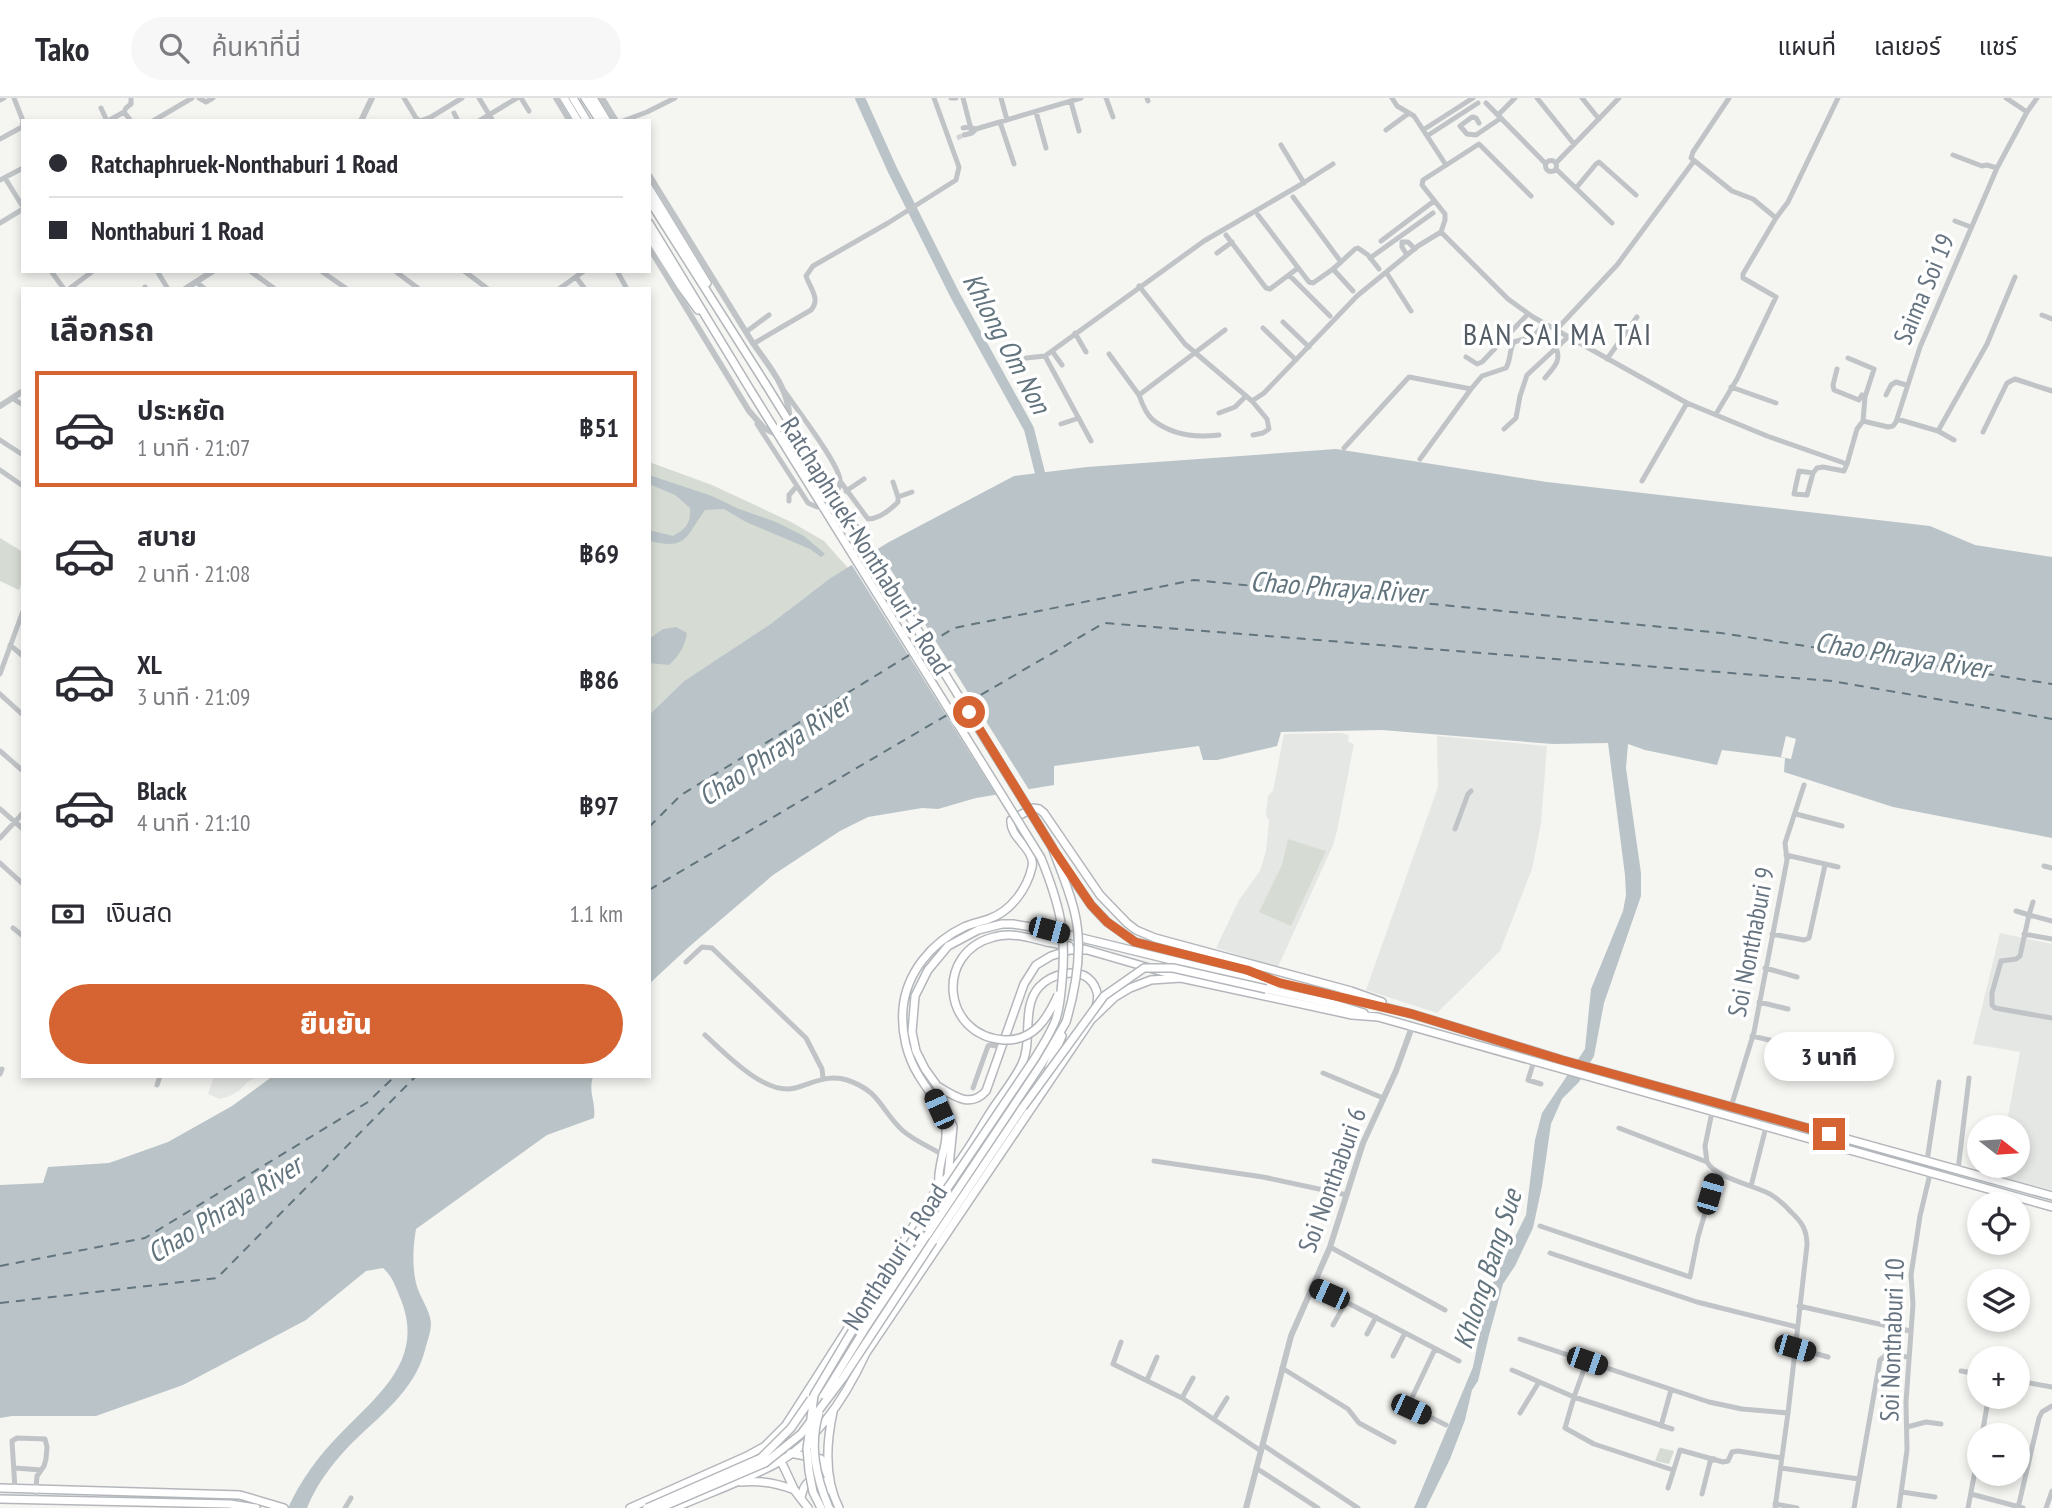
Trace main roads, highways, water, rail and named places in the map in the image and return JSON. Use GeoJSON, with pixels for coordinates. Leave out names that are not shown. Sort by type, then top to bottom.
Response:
{"type":"FeatureCollection","features":[{"type":"Feature","properties":{"kind":"main road"},"geometry":{"type":"LineString","coordinates":[[564,98],[577,119]]}},
{"type":"Feature","properties":{"kind":"main road"},"geometry":{"type":"LineString","coordinates":[[573,98],[586,119]]}},
{"type":"Feature","properties":{"kind":"main road"},"geometry":{"type":"LineString","coordinates":[[585,98],[599,119]]}},
{"type":"Feature","properties":{"kind":"main road"},"geometry":{"type":"LineString","coordinates":[[593,98],[606,119]]}},
{"type":"Feature","properties":{"kind":"main road"},"geometry":{"type":"LineString","coordinates":[[651,191],[698,267],[738,342]]}},
{"type":"Feature","properties":{"kind":"main road","name":"Ratchaphruek-Nonthaburi 1 Road"},"geometry":{"type":"LineString","coordinates":[[651,203],[1052,847],[1076,917],[1077,972],[1073,1001],[1066,1022]]}},
{"type":"Feature","properties":{"kind":"main road","name":"Ratchaphruek-Nonthaburi 1 Road"},"geometry":{"type":"LineString","coordinates":[[647,1508],[761,1458],[791,1429],[858,1321],[1035,1058],[1055,1021],[1062,987],[1064,944],[1055,894],[1041,858],[651,226]]}},
{"type":"Feature","properties":{"kind":"main road"},"geometry":{"type":"LineString","coordinates":[[651,239],[727,350]]}},
{"type":"Feature","properties":{"kind":"main road"},"geometry":{"type":"LineString","coordinates":[[939,1186],[938,1178],[945,1147],[945,1123],[908,1053],[903,1008],[910,981],[929,952],[945,938],[966,926],[991,919],[1002,912],[1022,891],[1032,858],[1012,830],[1011,820],[1033,808],[1044,813],[1100,894],[1136,930],[1155,938],[1351,991],[1412,1014]]}},
{"type":"Feature","properties":{"kind":"main road"},"geometry":{"type":"LineString","coordinates":[[1052,847],[1091,905],[1107,922],[1135,942],[1247,970],[1280,983]]}},
{"type":"Feature","properties":{"kind":"main road","name":"Nonthaburi 1 Road"},"geometry":{"type":"LineString","coordinates":[[630,1508],[765,1446],[786,1425],[948,1176],[953,1127],[938,1087],[916,1051],[912,1032],[915,996],[937,957],[948,946],[978,930],[1002,924],[1049,930],[1245,978],[1280,983],[1412,1014],[1562,1060],[2052,1196]]}},
{"type":"Feature","properties":{"kind":"main road"},"geometry":{"type":"LineString","coordinates":[[1062,987],[1044,1022],[1031,1034],[1015,1040],[999,1039],[976,1032],[961,1017],[952,988],[963,954],[976,944],[1004,935],[1016,935],[1087,950],[1181,978]]}},
{"type":"Feature","properties":{"kind":"main road"},"geometry":{"type":"LineString","coordinates":[[938,1087],[959,1099],[970,1101],[981,1097],[986,1091],[1024,984],[1036,965],[1051,956],[1070,950],[1087,950]]}},
{"type":"Feature","properties":{"kind":"main road"},"geometry":{"type":"LineString","coordinates":[[1023,1107],[1104,996],[1144,968],[1173,968],[1335,1004],[1378,1017]]}},
{"type":"Feature","properties":{"kind":"main road"},"geometry":{"type":"LineString","coordinates":[[948,1176],[1021,1065],[1028,1035],[1030,1006],[1038,989],[1052,977],[1068,973],[1080,974],[1091,980],[1099,998],[1091,1020]]}},
{"type":"Feature","properties":{"kind":"main road","name":"Nonthaburi 1 Road"},"geometry":{"type":"LineString","coordinates":[[674,1508],[781,1461],[834,1411],[866,1353],[1091,1020],[1115,997],[1151,980],[1181,978],[1352,1015],[1378,1017],[2052,1207]]}},
{"type":"Feature","properties":{"kind":"main road"},"geometry":{"type":"LineString","coordinates":[[660,1508],[765,1464],[801,1434],[1049,1067],[1059,1048],[1066,1022]]}},
{"type":"Feature","properties":{"kind":"main road"},"geometry":{"type":"LineString","coordinates":[[829,1508],[816,1471],[814,1454],[815,1427],[824,1395],[866,1327],[1042,1063],[1066,1022]]}},
{"type":"Feature","properties":{"kind":"main road"},"geometry":{"type":"LineString","coordinates":[[842,1338],[840,1348],[846,1356],[853,1358],[866,1353]]}},
{"type":"Feature","properties":{"kind":"main road"},"geometry":{"type":"LineString","coordinates":[[814,1395],[807,1449],[808,1471],[813,1492],[821,1508]]}},
{"type":"Feature","properties":{"kind":"main road"},"geometry":{"type":"LineString","coordinates":[[832,1494],[828,1434],[834,1411]]}},
{"type":"Feature","properties":{"kind":"main road"},"geometry":{"type":"LineString","coordinates":[[786,1425],[781,1461],[795,1490],[808,1508]]}},
{"type":"Feature","properties":{"kind":"main road","name":"Nonthaburi 1 Road"},"geometry":{"type":"LineString","coordinates":[[727,1465],[770,1451],[781,1451],[821,1459],[830,1481]]}},
{"type":"Feature","properties":{"kind":"main road"},"geometry":{"type":"LineString","coordinates":[[801,1498],[807,1482],[815,1478],[823,1481],[839,1508]]}},
{"type":"Feature","properties":{"kind":"main road"},"geometry":{"type":"LineString","coordinates":[[733,1483],[777,1483],[795,1490]]}},
{"type":"Feature","properties":{"kind":"main road"},"geometry":{"type":"LineString","coordinates":[[0,1488],[228,1494],[283,1508]]}},
{"type":"Feature","properties":{"kind":"main road"},"geometry":{"type":"LineString","coordinates":[[0,1499],[230,1504],[256,1508]]}},
{"type":"Feature","properties":{"kind":"water","name":"Chao Phraya River"},"geometry":{"type":"Polygon","coordinates":[[[1336,449],[1547,482],[1930,526],[1975,545],[2052,557],[2052,838],[1893,807],[1784,772],[1785,758],[1722,750],[1717,765],[1628,744],[1626,768],[1641,873],[1641,896],[1604,1003],[1594,1056],[1579,1082],[1562,1099],[1551,1124],[1533,1228],[1503,1284],[1465,1420],[1426,1508],[1414,1508],[1473,1367],[1486,1302],[1497,1273],[1526,1215],[1535,1140],[1542,1113],[1585,1049],[1591,989],[1623,911],[1626,895],[1625,875],[1608,743],[1553,744],[1382,730],[1281,732],[1277,746],[1217,760],[1203,760],[1199,746],[1054,766],[1054,785],[976,798],[938,809],[922,808],[868,817],[840,831],[773,875],[651,982],[651,713],[684,681],[769,625],[829,579],[889,542],[1014,476],[1087,467],[1336,449]]]}},
{"type":"Feature","properties":{"kind":"water"},"geometry":{"type":"Polygon","coordinates":[[[651,476],[712,496],[776,522],[804,536],[825,554],[821,557],[810,549],[746,522],[724,509],[705,510],[689,534],[678,543],[651,541],[651,530],[673,536],[687,525],[690,508],[675,495],[651,485],[651,476]]]}},
{"type":"Feature","properties":{"kind":"water"},"geometry":{"type":"Polygon","coordinates":[[[676,627],[687,633],[679,654],[669,665],[651,663],[651,638],[663,629],[676,627]]]}},
{"type":"Feature","properties":{"kind":"water","name":"Chao Phraya River"},"geometry":{"type":"Polygon","coordinates":[[[270,1078],[593,1078],[594,1118],[547,1135],[416,1229],[413,1256],[415,1276],[431,1323],[420,1365],[404,1391],[331,1467],[307,1508],[288,1508],[318,1459],[383,1390],[402,1358],[407,1341],[407,1321],[396,1287],[383,1268],[366,1271],[306,1320],[183,1385],[96,1416],[0,1418],[0,1185],[43,1183],[48,1167],[109,1163],[168,1142],[232,1106],[270,1078]]]}},
{"type":"Feature","properties":{"kind":"waterway","name":"Khlong Om Non"},"geometry":{"type":"LineString","coordinates":[[860,98],[955,295],[1029,429],[1043,485]]}},
{"type":"Feature","properties":{"kind":"tunnel"},"geometry":{"type":"LineString","coordinates":[[957,138],[964,135]]}},
{"type":"Feature","properties":{"kind":"district","name":"BAN SAI MA TAI"},"geometry":{"type":"Point","coordinates":[1558,335]}},
{"type":"Feature","properties":{"kind":"water label","name":"Khlong Bang Sue"},"geometry":{"type":"Point","coordinates":[1487,1269]}}]}
